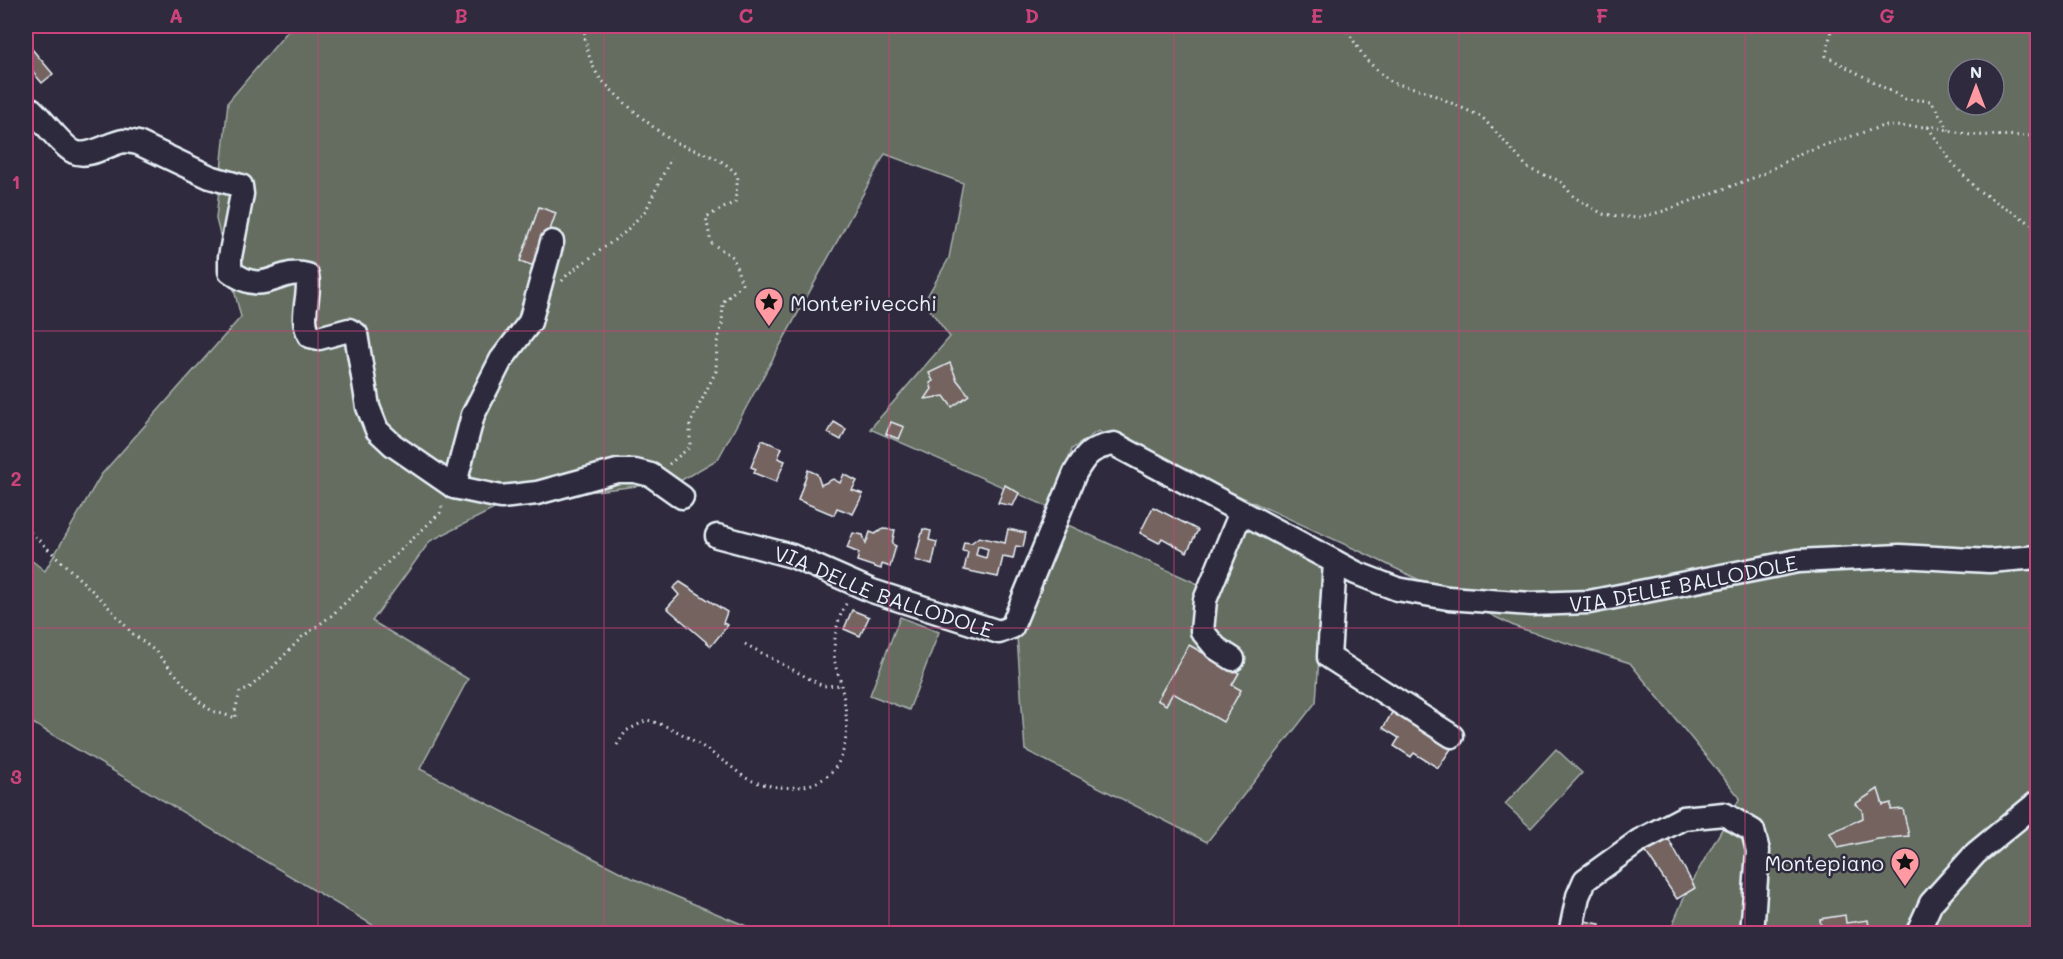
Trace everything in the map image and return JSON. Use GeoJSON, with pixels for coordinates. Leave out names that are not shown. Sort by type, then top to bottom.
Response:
{"type":"FeatureCollection","features":[{"type":"Feature","properties":{"kind":"lane"},"geometry":{"type":"LineString","coordinates":[[26,109],[31,109],[68,148],[76,153],[88,153],[106,145],[126,141],[138,143],[210,177],[241,186],[242,194],[230,257],[230,271],[244,281],[264,283],[299,273],[307,275],[309,283],[305,304],[305,329],[310,336],[319,338],[349,330],[356,334],[368,407],[377,430],[393,445],[454,487],[501,497],[537,493],[617,471],[635,471],[651,475],[682,497]]}},
{"type":"Feature","properties":{"kind":"lane"},"geometry":{"type":"LineString","coordinates":[[454,487],[472,415],[501,360],[530,322],[552,242]]}},
{"type":"Feature","properties":{"kind":"lane","name":"VIA DELLE BALLODOLE"},"geometry":{"type":"LineString","coordinates":[[717,536],[792,556],[861,586],[999,632],[1012,627],[1084,456],[1099,447],[1114,444],[1356,573],[1397,589],[1448,597],[1531,604],[1589,602],[1798,561],[1900,556],[1989,561],[2037,556]]}},
{"type":"Feature","properties":{"kind":"lane"},"geometry":{"type":"LineString","coordinates":[[1233,659],[1216,648],[1202,631],[1204,600],[1241,512]]}},
{"type":"Feature","properties":{"kind":"lane"},"geometry":{"type":"LineString","coordinates":[[1335,562],[1329,657],[1452,736]]}},
{"type":"Feature","properties":{"kind":"lane"},"geometry":{"type":"LineString","coordinates":[[1917,933],[1931,903],[1976,853],[2037,802]]}},
{"type":"Feature","properties":{"kind":"lane"},"geometry":{"type":"LineString","coordinates":[[1570,933],[1578,896],[1585,880],[1604,865],[1639,841],[1683,818],[1724,814],[1754,831],[1758,851],[1752,933]]}},
{"type":"Feature","properties":{"kind":"path"},"geometry":{"type":"LineString","coordinates":[[584,26],[585,48],[598,76],[654,129],[673,141],[728,164],[738,176],[735,202],[706,217],[711,243],[733,257],[741,284],[723,302],[722,324],[717,343],[717,371],[690,424],[690,447],[673,462],[651,475]]}},
{"type":"Feature","properties":{"kind":"path"},"geometry":{"type":"LineString","coordinates":[[1344,26],[1366,60],[1392,83],[1423,90],[1482,117],[1529,169],[1560,182],[1574,197],[1603,214],[1636,218],[1664,211],[1761,174],[1803,152],[1883,126],[1928,127],[1970,135],[2037,135]]}},
{"type":"Feature","properties":{"kind":"path"},"geometry":{"type":"LineString","coordinates":[[1832,26],[1826,56],[1905,99],[1931,101],[1949,130]]}},
{"type":"Feature","properties":{"kind":"path"},"geometry":{"type":"LineString","coordinates":[[1928,127],[1951,161],[1976,189],[2037,228]]}},
{"type":"Feature","properties":{"kind":"path"},"geometry":{"type":"LineString","coordinates":[[561,282],[568,274],[624,233],[646,210],[671,158]]}},
{"type":"Feature","properties":{"kind":"path"},"geometry":{"type":"LineString","coordinates":[[26,528],[103,601],[132,633],[155,651],[200,702],[212,711],[236,718],[235,711],[240,692],[248,689],[302,637],[331,616],[429,525],[440,513],[445,496],[454,487]]}},
{"type":"Feature","properties":{"kind":"path"},"geometry":{"type":"LineString","coordinates":[[617,745],[626,731],[647,720],[665,724],[708,749],[751,781],[797,788],[822,780],[834,769],[843,755],[847,724],[842,685],[835,662],[839,620],[846,603],[861,586]]}},
{"type":"Feature","properties":{"kind":"path"},"geometry":{"type":"LineString","coordinates":[[745,644],[823,686],[842,685]]}},
{"type":"Feature","properties":{"kind":"green space"},"geometry":{"type":"Polygon","coordinates":[[[292,26],[2037,26],[2038,922],[2023,933],[1669,933],[1688,888],[1740,798],[1630,663],[1516,627],[1368,555],[1098,431],[1072,449],[1053,509],[870,429],[950,337],[924,302],[949,258],[963,183],[885,154],[718,459],[680,481],[510,501],[430,541],[372,621],[468,679],[420,769],[632,878],[763,933],[386,933],[26,719],[26,556],[45,571],[101,475],[241,317],[216,219],[228,102],[292,26]]]}},
{"type":"Feature","properties":{"kind":"green space"},"geometry":{"type":"Polygon","coordinates":[[[1231,517],[1325,568],[1316,702],[1207,842],[1025,750],[1017,637],[1068,525],[1198,584],[1231,517]]]}},
{"type":"Feature","properties":{"kind":"green space"},"geometry":{"type":"Polygon","coordinates":[[[900,617],[939,632],[909,710],[870,695],[900,617]]]}},
{"type":"Feature","properties":{"kind":"green space"},"geometry":{"type":"Polygon","coordinates":[[[1556,749],[1582,773],[1531,828],[1505,804],[1556,749]]]}},
{"type":"Feature","properties":{"kind":"building"},"geometry":{"type":"Polygon","coordinates":[[[26,42],[53,74],[42,83],[26,64],[26,42]]]}},
{"type":"Feature","properties":{"kind":"building"},"geometry":{"type":"Polygon","coordinates":[[[539,207],[556,213],[537,267],[520,261],[539,207]]]}},
{"type":"Feature","properties":{"kind":"building"},"geometry":{"type":"Polygon","coordinates":[[[950,363],[957,380],[969,395],[952,407],[944,396],[925,399],[932,389],[930,383],[933,381],[929,373],[950,363]]]}},
{"type":"Feature","properties":{"kind":"building"},"geometry":{"type":"Polygon","coordinates":[[[834,422],[846,429],[841,440],[828,433],[834,422]]]}},
{"type":"Feature","properties":{"kind":"building"},"geometry":{"type":"Polygon","coordinates":[[[891,422],[904,427],[899,439],[886,434],[891,422]]]}},
{"type":"Feature","properties":{"kind":"building"},"geometry":{"type":"Polygon","coordinates":[[[762,440],[782,448],[778,458],[785,461],[776,482],[754,473],[756,469],[751,467],[762,440]]]}},
{"type":"Feature","properties":{"kind":"building"},"geometry":{"type":"Polygon","coordinates":[[[808,470],[817,474],[821,485],[833,479],[840,483],[844,474],[857,481],[852,490],[863,494],[853,514],[837,508],[834,515],[798,500],[808,470]]]}},
{"type":"Feature","properties":{"kind":"building"},"geometry":{"type":"Polygon","coordinates":[[[1005,485],[1019,493],[1013,506],[998,503],[1005,485]]]}},
{"type":"Feature","properties":{"kind":"building"},"geometry":{"type":"Polygon","coordinates":[[[1153,507],[1198,530],[1187,552],[1162,538],[1159,543],[1140,533],[1153,507]]]}},
{"type":"Feature","properties":{"kind":"building"},"geometry":{"type":"Polygon","coordinates":[[[883,529],[895,530],[892,544],[896,546],[890,567],[882,564],[881,569],[857,561],[859,553],[847,548],[853,533],[863,535],[866,544],[870,532],[875,534],[883,529]]]}},
{"type":"Feature","properties":{"kind":"building"},"geometry":{"type":"Polygon","coordinates":[[[923,529],[931,531],[929,540],[937,542],[932,565],[915,560],[923,529]]]}},
{"type":"Feature","properties":{"kind":"building"},"geometry":{"type":"Polygon","coordinates":[[[1008,529],[1026,533],[1023,547],[1016,546],[1013,559],[1003,557],[998,577],[964,570],[968,552],[962,551],[964,542],[971,543],[979,537],[1005,543],[1008,529]],[[978,546],[976,555],[986,558],[988,549],[978,546]]]}},
{"type":"Feature","properties":{"kind":"building"},"geometry":{"type":"Polygon","coordinates":[[[680,582],[727,612],[723,623],[728,625],[711,646],[667,608],[679,595],[673,588],[680,582]]]}},
{"type":"Feature","properties":{"kind":"building"},"geometry":{"type":"Polygon","coordinates":[[[852,610],[869,617],[860,636],[844,629],[852,610]]]}},
{"type":"Feature","properties":{"kind":"building"},"geometry":{"type":"Polygon","coordinates":[[[1189,645],[1239,673],[1232,685],[1241,690],[1223,722],[1173,693],[1166,705],[1157,700],[1189,645]]]}},
{"type":"Feature","properties":{"kind":"building"},"geometry":{"type":"Polygon","coordinates":[[[1394,709],[1453,746],[1438,768],[1414,753],[1411,757],[1394,746],[1399,738],[1383,728],[1394,709]]]}},
{"type":"Feature","properties":{"kind":"building"},"geometry":{"type":"Polygon","coordinates":[[[1878,789],[1883,805],[1891,803],[1891,810],[1903,809],[1909,836],[1878,839],[1838,848],[1830,833],[1863,818],[1862,810],[1855,804],[1878,789]]]}},
{"type":"Feature","properties":{"kind":"building"},"geometry":{"type":"Polygon","coordinates":[[[1668,838],[1695,888],[1677,899],[1645,851],[1668,838]]]}},
{"type":"Feature","properties":{"kind":"building"},"geometry":{"type":"Polygon","coordinates":[[[1845,915],[1846,923],[1868,920],[1870,934],[1822,934],[1820,919],[1845,915]]]}},
{"type":"Feature","properties":{"kind":"building"},"geometry":{"type":"Polygon","coordinates":[[[1580,920],[1600,924],[1598,934],[1577,934],[1580,920]]]}},
{"type":"Feature","properties":{"kind":"place","name":"Monterivecchi"},"geometry":{"type":"Point","coordinates":[769,328]}},
{"type":"Feature","properties":{"kind":"place","name":"Montepiano"},"geometry":{"type":"Point","coordinates":[1905,888]}}]}
